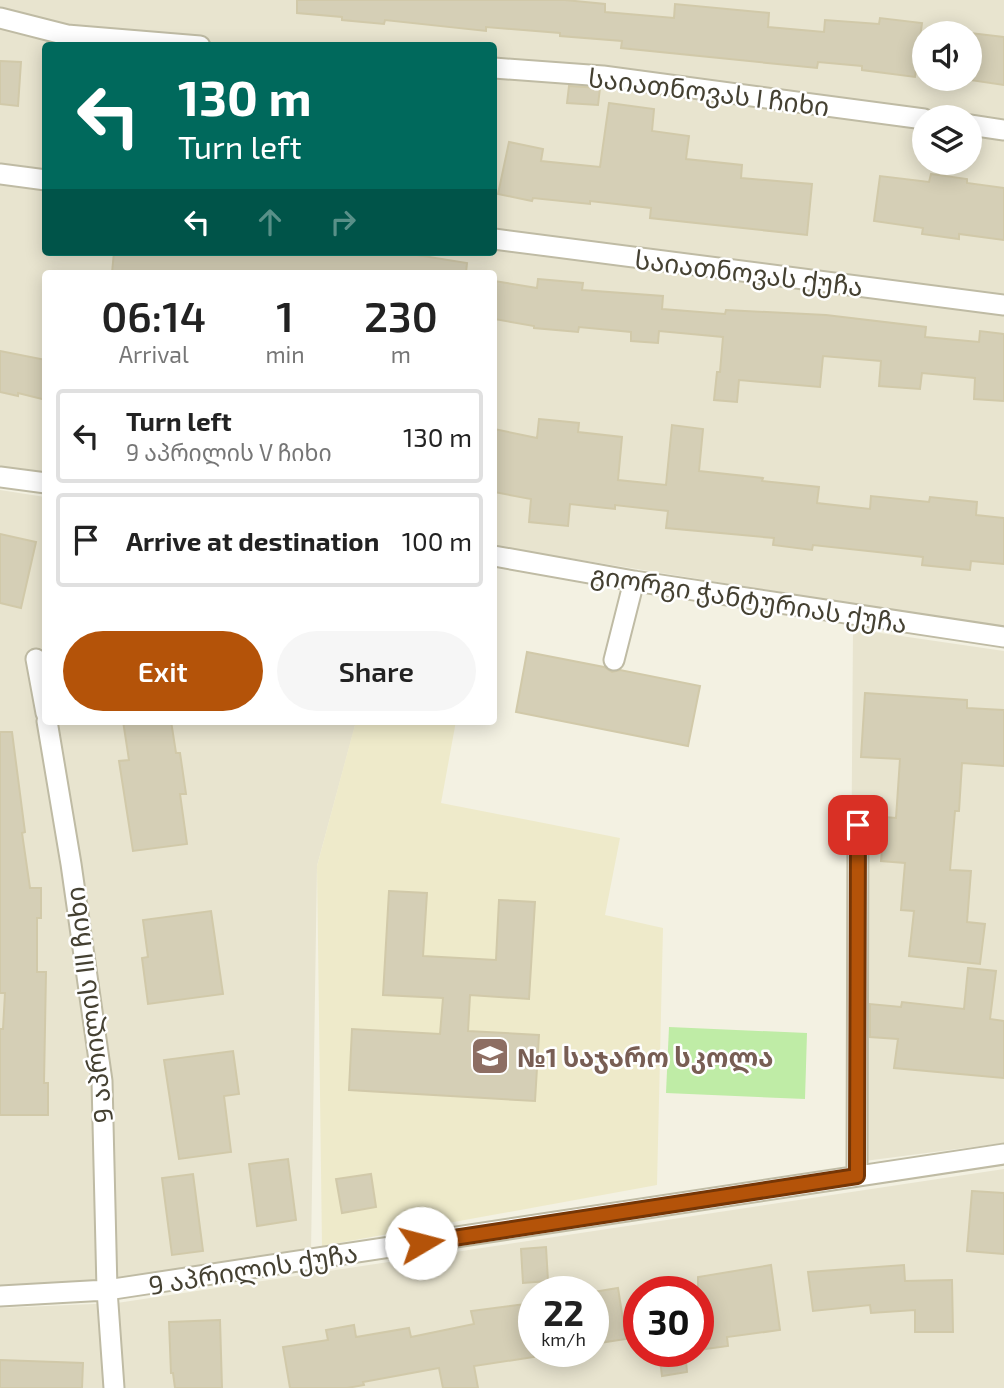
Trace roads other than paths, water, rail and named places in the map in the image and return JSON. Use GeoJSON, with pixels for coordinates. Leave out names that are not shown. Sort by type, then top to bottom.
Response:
{"type":"FeatureCollection","features":[{"type":"Feature","properties":{"kind":"street"},"geometry":{"type":"LineString","coordinates":[[0,18],[67,35],[152,42]]}},
{"type":"Feature","properties":{"kind":"street","name":"საიათნოვას I ჩიხი"},"geometry":{"type":"LineString","coordinates":[[497,68],[603,76],[912,117]]}},
{"type":"Feature","properties":{"kind":"street"},"geometry":{"type":"LineString","coordinates":[[982,127],[1004,130]]}},
{"type":"Feature","properties":{"kind":"street"},"geometry":{"type":"LineString","coordinates":[[0,174],[42,179]]}},
{"type":"Feature","properties":{"kind":"street","name":"საიათნოვას ქუჩა"},"geometry":{"type":"LineString","coordinates":[[497,239],[1004,305]]}},
{"type":"Feature","properties":{"kind":"street"},"geometry":{"type":"LineString","coordinates":[[0,477],[42,482]]}},
{"type":"Feature","properties":{"kind":"street","name":"გიორგი ჭანტურიას ქუჩა"},"geometry":{"type":"LineString","coordinates":[[497,557],[634,581],[1004,637]]}},
{"type":"Feature","properties":{"kind":"street"},"geometry":{"type":"LineString","coordinates":[[614,660],[634,581]]}},
{"type":"Feature","properties":{"kind":"street"},"geometry":{"type":"LineString","coordinates":[[36,659],[42,691]]}},
{"type":"Feature","properties":{"kind":"street","name":"9 აპრილის III ჩიხი"},"geometry":{"type":"LineString","coordinates":[[48,725],[102,1081],[107,1290],[114,1388]]}},
{"type":"Feature","properties":{"kind":"street"},"geometry":{"type":"LineString","coordinates":[[857,1176],[858,825]]}},
{"type":"Feature","properties":{"kind":"street","name":"9 აპრილის ქუჩა"},"geometry":{"type":"LineString","coordinates":[[0,1296],[107,1290],[1004,1154]]}},
{"type":"Feature","properties":{"kind":"place","name":"№1 საჯარო სკოლა"},"geometry":{"type":"Point","coordinates":[490,1056]}}]}
